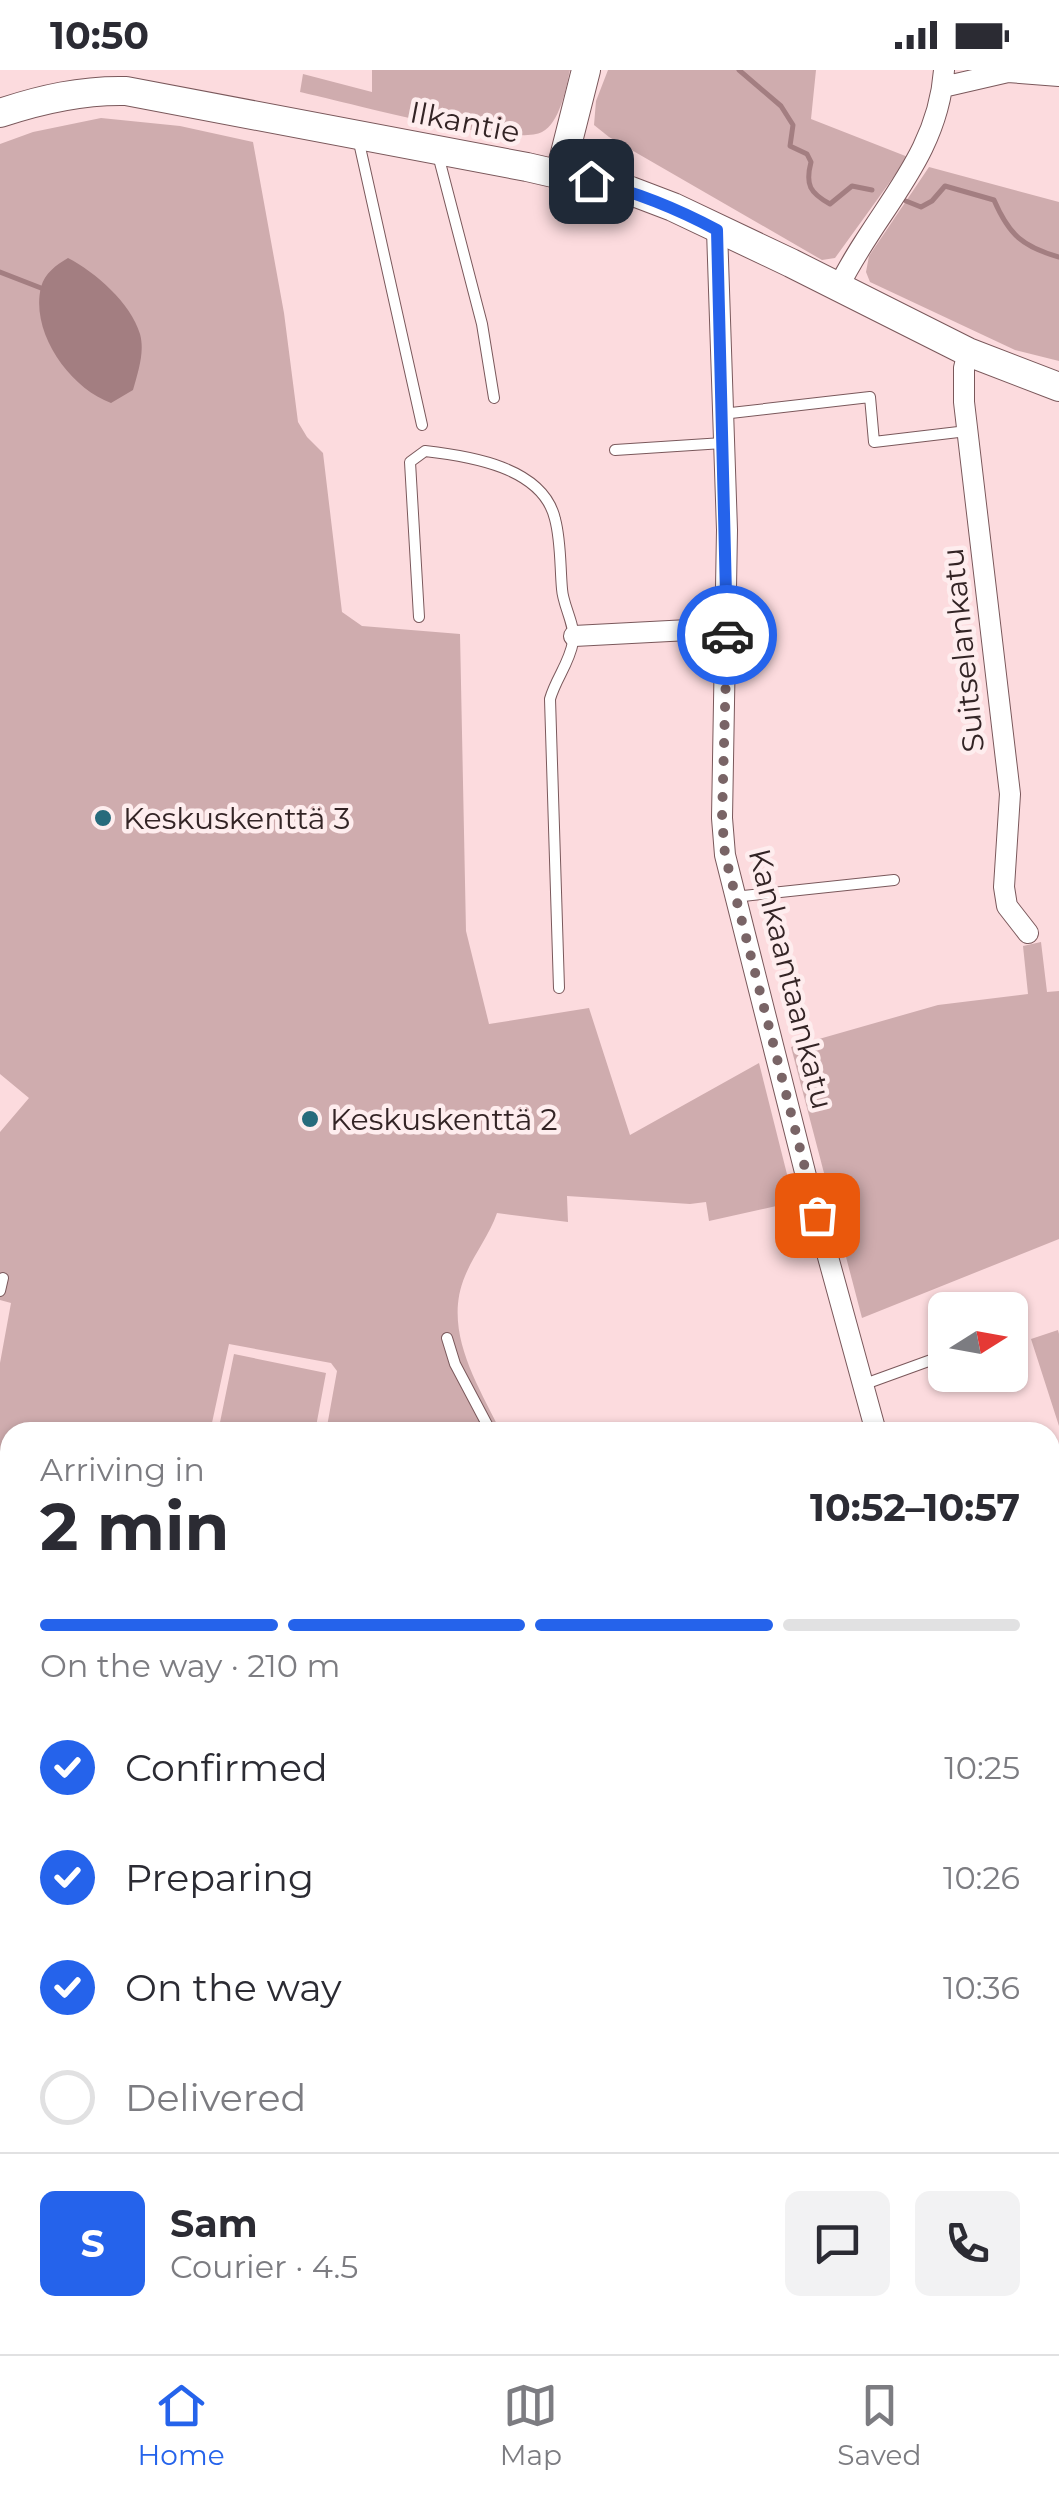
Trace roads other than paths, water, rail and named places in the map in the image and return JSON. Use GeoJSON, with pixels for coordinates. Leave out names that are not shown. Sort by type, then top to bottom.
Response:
{"type":"FeatureCollection","features":[{"type":"Feature","properties":{"kind":"main road"},"geometry":{"type":"LineString","coordinates":[[560,174],[586,70]]}},
{"type":"Feature","properties":{"kind":"main road","name":"Ilkantie"},"geometry":{"type":"LineString","coordinates":[[0,113],[80,92],[127,86],[630,191],[673,207],[968,352],[1059,387]]}},
{"type":"Feature","properties":{"kind":"street"},"geometry":{"type":"LineString","coordinates":[[838,288],[870,228],[920,159],[935,121],[944,78],[1008,72],[1059,76]]}},
{"type":"Feature","properties":{"kind":"street","name":"Kankaantaankatu"},"geometry":{"type":"LineString","coordinates":[[717,230],[727,628],[722,818],[733,897],[874,1422]]}},
{"type":"Feature","properties":{"kind":"street","name":"Suitselankatu"},"geometry":{"type":"LineString","coordinates":[[968,352],[964,368],[968,431],[1010,794],[1004,887],[1007,906],[1028,933]]}},
{"type":"Feature","properties":{"kind":"street"},"geometry":{"type":"LineString","coordinates":[[574,636],[727,628]]}},
{"type":"Feature","properties":{"kind":"lane"},"geometry":{"type":"LineString","coordinates":[[357,134],[422,424]]}},
{"type":"Feature","properties":{"kind":"lane"},"geometry":{"type":"LineString","coordinates":[[436,150],[482,324],[494,398]]}},
{"type":"Feature","properties":{"kind":"lane"},"geometry":{"type":"LineString","coordinates":[[722,414],[870,397],[874,442],[968,431]]}},
{"type":"Feature","properties":{"kind":"lane"},"geometry":{"type":"LineString","coordinates":[[615,450],[723,443]]}},
{"type":"Feature","properties":{"kind":"lane"},"geometry":{"type":"LineString","coordinates":[[420,617],[410,462],[425,451],[459,455],[516,474],[541,490],[555,517],[563,602],[574,636],[568,663],[555,681],[550,699],[559,988]]}},
{"type":"Feature","properties":{"kind":"lane"},"geometry":{"type":"LineString","coordinates":[[733,897],[894,880]]}},
{"type":"Feature","properties":{"kind":"lane"},"geometry":{"type":"LineString","coordinates":[[0,1291],[3,1278]]}},
{"type":"Feature","properties":{"kind":"lane"},"geometry":{"type":"LineString","coordinates":[[447,1338],[455,1364],[486,1422]]}},
{"type":"Feature","properties":{"kind":"lane"},"geometry":{"type":"LineString","coordinates":[[865,1384],[928,1362]]}},
{"type":"Feature","properties":{"kind":"waterway"},"geometry":{"type":"LineString","coordinates":[[739,70],[781,106],[793,125],[790,146],[807,154],[811,162],[809,182],[818,196],[830,204],[852,186],[872,190]]}},
{"type":"Feature","properties":{"kind":"waterway"},"geometry":{"type":"LineString","coordinates":[[906,201],[921,207],[945,186],[994,200],[1019,238],[1059,257]]}},
{"type":"Feature","properties":{"kind":"waterway"},"geometry":{"type":"LineString","coordinates":[[0,272],[41,288]]}},
{"type":"Feature","properties":{"kind":"place","name":"Keskuskenttä 3"},"geometry":{"type":"Point","coordinates":[103,818]}},
{"type":"Feature","properties":{"kind":"place","name":"Keskuskenttä 2"},"geometry":{"type":"Point","coordinates":[310,1119]}}]}
